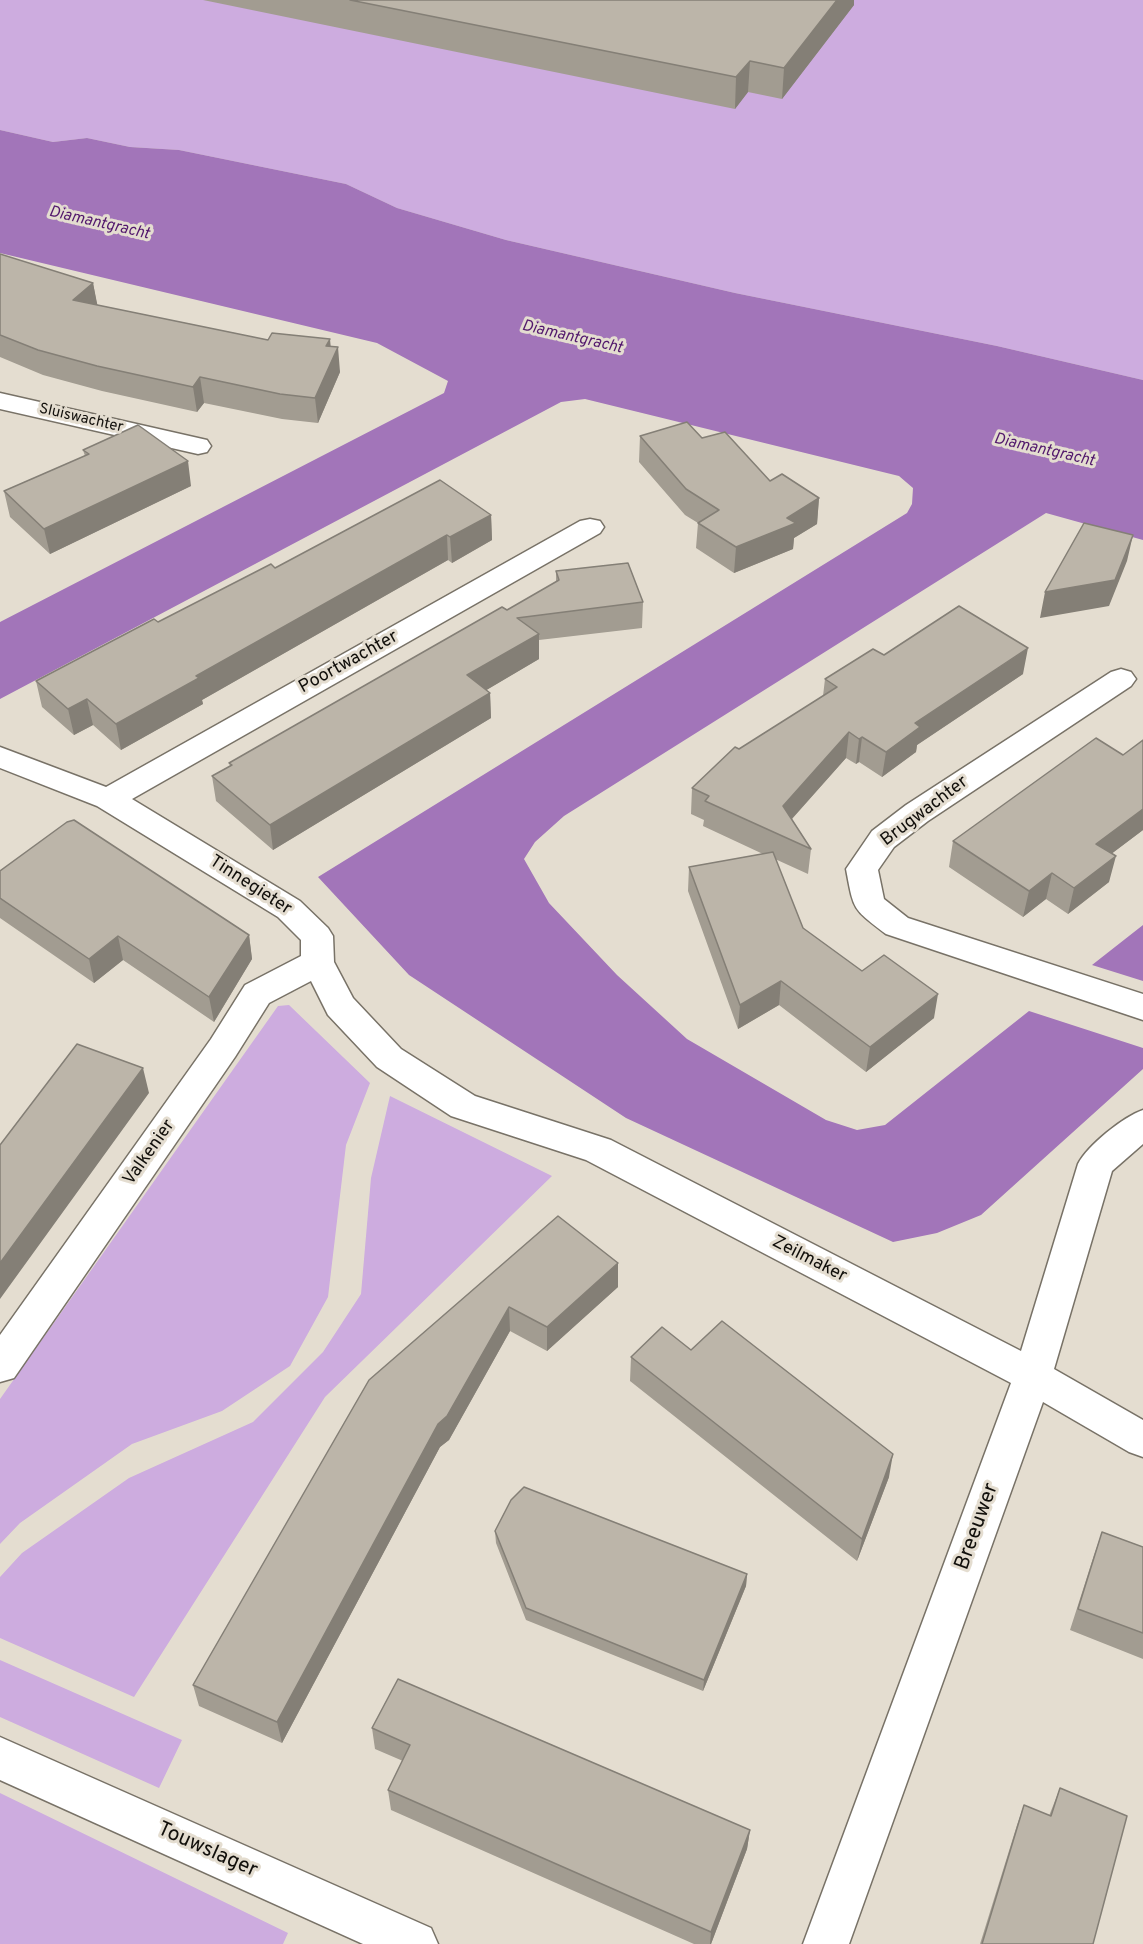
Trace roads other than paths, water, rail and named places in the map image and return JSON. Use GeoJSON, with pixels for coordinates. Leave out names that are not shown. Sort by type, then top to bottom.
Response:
{"type":"FeatureCollection","features":[{"type":"Feature","properties":{"kind":"street","name":"Sluiswachter"},"geometry":{"type":"LineString","coordinates":[[0,401],[198,446]]}},
{"type":"Feature","properties":{"kind":"street","name":"Poortwachter"},"geometry":{"type":"LineString","coordinates":[[108,799],[590,527]]}},
{"type":"Feature","properties":{"kind":"street","name":"Brugwachter"},"geometry":{"type":"LineString","coordinates":[[1121,679],[917,813],[883,839],[862,869],[868,904],[897,926],[1143,1007]]}},
{"type":"Feature","properties":{"kind":"street","name":"Tinnegieter"},"geometry":{"type":"LineString","coordinates":[[0,757],[108,799],[289,909],[317,936],[318,962],[340,1006],[389,1058],[463,1106]]}},
{"type":"Feature","properties":{"kind":"street","name":"Valkenier"},"geometry":{"type":"LineString","coordinates":[[0,1366],[223,1048],[257,994],[318,962]]}},
{"type":"Feature","properties":{"kind":"street","name":"Zeilmaker"},"geometry":{"type":"LineString","coordinates":[[463,1106],[598,1150],[1033,1376],[1143,1440]]}},
{"type":"Feature","properties":{"kind":"street","name":"Breeuwer"},"geometry":{"type":"LineString","coordinates":[[826,1944],[1033,1376],[1096,1164],[1143,1124]]}},
{"type":"Feature","properties":{"kind":"street","name":"Touwslager"},"geometry":{"type":"LineString","coordinates":[[0,1758],[415,1944]]}},
{"type":"Feature","properties":{"kind":"water","name":"Diamantgracht"},"geometry":{"type":"Polygon","coordinates":[[[0,130],[53,142],[87,138],[130,147],[179,150],[346,184],[397,208],[506,240],[735,293],[997,346],[1143,380],[1143,540],[1046,513],[564,816],[535,842],[524,859],[549,903],[617,975],[687,1039],[826,1120],[857,1130],[885,1125],[1029,1011],[1143,1048],[1143,1069],[981,1215],[937,1233],[893,1242],[626,1118],[409,975],[318,877],[907,513],[912,504],[913,488],[899,476],[585,399],[561,402],[0,699],[0,622],[444,393],[448,381],[377,343],[0,253],[0,130]]]}},
{"type":"Feature","properties":{"kind":"water"},"geometry":{"type":"Polygon","coordinates":[[[1143,925],[1143,981],[1092,965],[1143,925]]]}}]}
